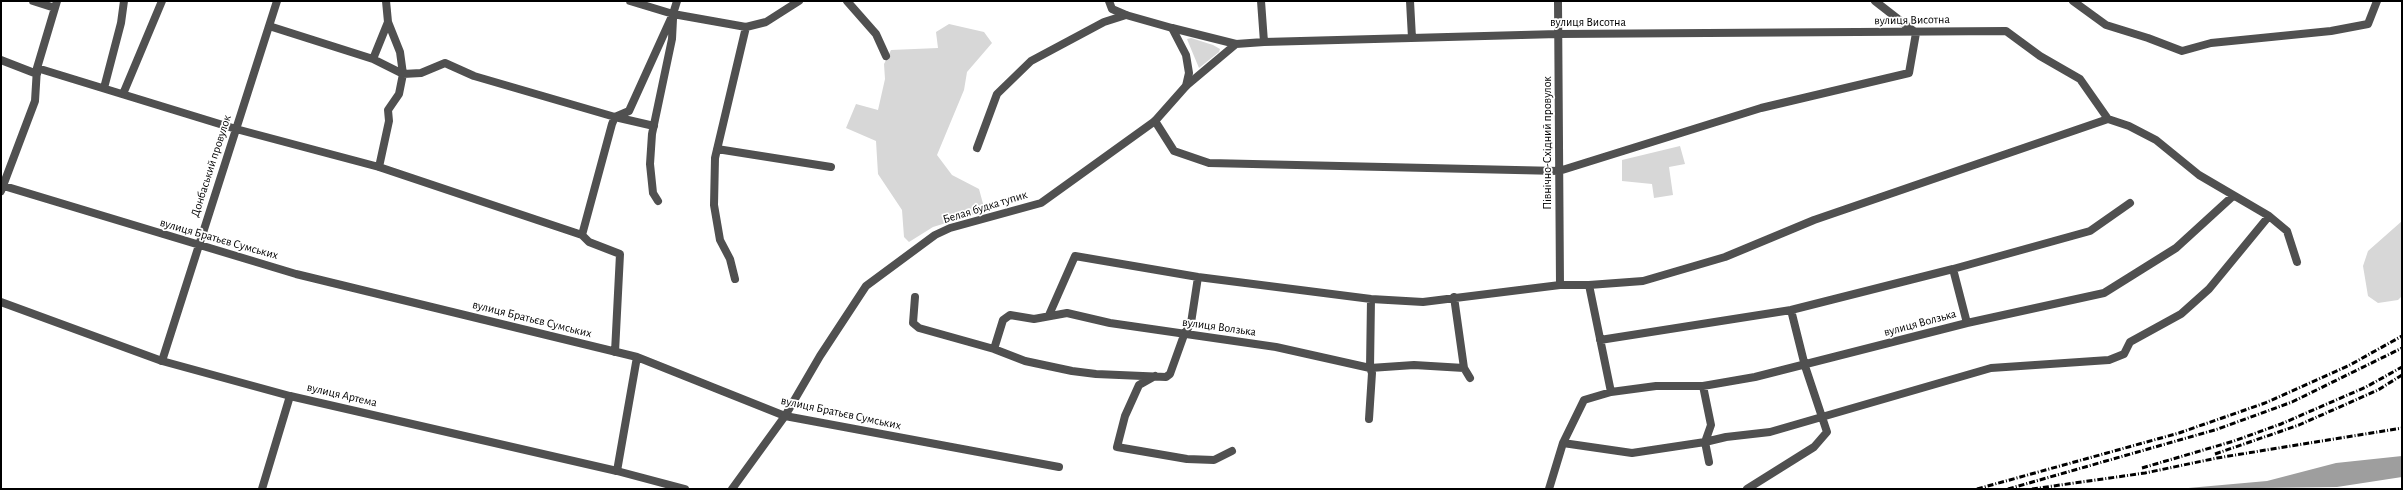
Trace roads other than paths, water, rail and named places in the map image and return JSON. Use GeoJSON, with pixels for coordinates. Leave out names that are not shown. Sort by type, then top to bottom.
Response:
{"type":"FeatureCollection","features":[{"type":"Feature","properties":{"kind":"street"},"geometry":{"type":"LineString","coordinates":[[2,187],[35,101],[37,71],[56,5],[33,1]]}},
{"type":"Feature","properties":{"kind":"street"},"geometry":{"type":"LineString","coordinates":[[104,88],[122,23],[124,1]]}},
{"type":"Feature","properties":{"kind":"street"},"geometry":{"type":"LineString","coordinates":[[123,94],[162,1]]}},
{"type":"Feature","properties":{"kind":"street","name":"Донбаський провулок"},"geometry":{"type":"LineString","coordinates":[[162,361],[197,246],[277,1]]}},
{"type":"Feature","properties":{"kind":"street"},"geometry":{"type":"LineString","coordinates":[[379,167],[389,121],[388,110],[399,94],[403,74],[400,52],[388,22],[386,1]]}},
{"type":"Feature","properties":{"kind":"street"},"geometry":{"type":"LineString","coordinates":[[630,1],[673,14],[746,27],[766,22],[799,1]]}},
{"type":"Feature","properties":{"kind":"street"},"geometry":{"type":"LineString","coordinates":[[615,117],[629,111],[673,14],[677,1]]}},
{"type":"Feature","properties":{"kind":"street"},"geometry":{"type":"LineString","coordinates":[[847,1],[876,34],[886,56]]}},
{"type":"Feature","properties":{"kind":"street"},"geometry":{"type":"LineString","coordinates":[[1109,1],[1112,8],[1126,15]]}},
{"type":"Feature","properties":{"kind":"street"},"geometry":{"type":"LineString","coordinates":[[1261,1],[1264,42]]}},
{"type":"Feature","properties":{"kind":"street"},"geometry":{"type":"LineString","coordinates":[[1410,1],[1412,38]]}},
{"type":"Feature","properties":{"kind":"street","name":"Північно-Східний провулок"},"geometry":{"type":"LineString","coordinates":[[1558,1],[1560,284]]}},
{"type":"Feature","properties":{"kind":"street"},"geometry":{"type":"LineString","coordinates":[[1155,121],[1174,152],[1209,162],[1559,171],[1761,108],[1909,73],[1916,33],[1875,1]]}},
{"type":"Feature","properties":{"kind":"street"},"geometry":{"type":"LineString","coordinates":[[2073,1],[2106,25],[2182,51],[2211,43],[2331,30],[2368,24],[2377,1]]}},
{"type":"Feature","properties":{"kind":"street"},"geometry":{"type":"LineString","coordinates":[[658,201],[653,193],[650,164],[654,126],[672,40],[673,14]]}},
{"type":"Feature","properties":{"kind":"street"},"geometry":{"type":"LineString","coordinates":[[977,148],[997,94],[1031,61],[1104,22],[1126,15]]}},
{"type":"Feature","properties":{"kind":"street","name":"вулиця Висотна"},"geometry":{"type":"LineString","coordinates":[[1126,15],[1236,44],[1558,34],[1916,33],[2006,31],[2040,56],[2080,79],[2108,119]]}},
{"type":"Feature","properties":{"kind":"street"},"geometry":{"type":"LineString","coordinates":[[373,59],[388,22]]}},
{"type":"Feature","properties":{"kind":"street"},"geometry":{"type":"LineString","coordinates":[[269,26],[373,59],[403,74],[421,74],[445,63],[474,76],[615,117],[654,126]]}},
{"type":"Feature","properties":{"kind":"street"},"geometry":{"type":"LineString","coordinates":[[734,279],[730,259],[720,240],[714,205],[714,158],[746,27]]}},
{"type":"Feature","properties":{"kind":"street"},"geometry":{"type":"LineString","coordinates":[[1172,28],[1186,55],[1189,73],[1186,86]]}},
{"type":"Feature","properties":{"kind":"street"},"geometry":{"type":"LineString","coordinates":[[1186,86],[1236,44]]}},
{"type":"Feature","properties":{"kind":"street"},"geometry":{"type":"LineString","coordinates":[[1,60],[104,88],[236,129],[379,167],[582,236],[589,242],[620,254],[615,352]]}},
{"type":"Feature","properties":{"kind":"street","name":"Белая будка тупик"},"geometry":{"type":"LineString","coordinates":[[735,489],[785,416],[820,356],[866,286],[894,263],[924,242],[950,228],[1041,203],[1155,121],[1186,86]]}},
{"type":"Feature","properties":{"kind":"street"},"geometry":{"type":"LineString","coordinates":[[582,236],[615,117]]}},
{"type":"Feature","properties":{"kind":"street"},"geometry":{"type":"LineString","coordinates":[[1049,315],[1075,256],[1198,278],[1371,299],[1423,302],[1560,284],[1589,285],[1643,281],[1682,271],[1725,257],[1814,220],[2108,119],[2129,126],[2156,140],[2199,175],[2269,216],[2287,231],[2297,262]]}},
{"type":"Feature","properties":{"kind":"street"},"geometry":{"type":"LineString","coordinates":[[717,149],[831,167]]}},
{"type":"Feature","properties":{"kind":"street","name":"вулиця Братьєв Сумських"},"geometry":{"type":"LineString","coordinates":[[2,187],[197,246],[296,274],[637,358],[785,416],[1059,467]]}},
{"type":"Feature","properties":{"kind":"street","name":"вулиця Волзька"},"geometry":{"type":"LineString","coordinates":[[1564,442],[1584,400],[1611,392],[1656,386],[1703,386],[1805,366],[1967,323],[2104,293],[2176,248],[2233,196]]}},
{"type":"Feature","properties":{"kind":"street"},"geometry":{"type":"LineString","coordinates":[[1600,340],[1791,310],[1954,268],[2090,231],[2130,203]]}},
{"type":"Feature","properties":{"kind":"street"},"geometry":{"type":"LineString","coordinates":[[1549,489],[1564,442],[1632,453],[1705,442],[1726,437],[1770,432],[1991,368],[2109,360],[2124,354],[2130,342],[2181,314],[2209,289],[2269,216]]}},
{"type":"Feature","properties":{"kind":"street"},"geometry":{"type":"LineString","coordinates":[[1954,268],[1967,323]]}},
{"type":"Feature","properties":{"kind":"street"},"geometry":{"type":"LineString","coordinates":[[915,297],[912,323],[919,328],[994,349],[1026,361],[1072,371],[1117,376],[1166,377],[1170,374],[1184,335],[1191,323],[1198,278]]}},
{"type":"Feature","properties":{"kind":"street"},"geometry":{"type":"LineString","coordinates":[[1589,285],[1611,392]]}},
{"type":"Feature","properties":{"kind":"street"},"geometry":{"type":"LineString","coordinates":[[1454,297],[1464,368],[1470,378]]}},
{"type":"Feature","properties":{"kind":"street"},"geometry":{"type":"LineString","coordinates":[[1369,419],[1372,373],[1370,368],[1371,299]]}},
{"type":"Feature","properties":{"kind":"street","name":"вулиця Артема"},"geometry":{"type":"LineString","coordinates":[[1,302],[162,361],[290,396],[617,471],[685,489]]}},
{"type":"Feature","properties":{"kind":"street"},"geometry":{"type":"LineString","coordinates":[[1747,489],[1814,447],[1827,432],[1805,366],[1791,310]]}},
{"type":"Feature","properties":{"kind":"street","name":"вулиця Волзька"},"geometry":{"type":"LineString","coordinates":[[994,349],[1003,320],[1010,315],[1034,319],[1049,315],[1067,313],[1110,323],[1184,335],[1276,347],[1370,368],[1414,365],[1464,368]]}},
{"type":"Feature","properties":{"kind":"street"},"geometry":{"type":"LineString","coordinates":[[617,471],[637,358]]}},
{"type":"Feature","properties":{"kind":"street"},"geometry":{"type":"LineString","coordinates":[[1155,376],[1139,385],[1125,416],[1117,447],[1187,459],[1214,460],[1232,452]]}},
{"type":"Feature","properties":{"kind":"street"},"geometry":{"type":"LineString","coordinates":[[1703,386],[1711,426],[1705,442],[1709,462]]}},
{"type":"Feature","properties":{"kind":"street"},"geometry":{"type":"LineString","coordinates":[[262,489],[290,396]]}},
{"type":"Feature","properties":{"kind":"railway"},"geometry":{"type":"LineString","coordinates":[[1977,489],[2179,433],[2265,403],[2348,366],[2402,336]]}},
{"type":"Feature","properties":{"kind":"railway"},"geometry":{"type":"LineString","coordinates":[[2008,489],[2218,429],[2292,402],[2402,348]]}},
{"type":"Feature","properties":{"kind":"railway"},"geometry":{"type":"LineString","coordinates":[[2142,468],[2234,441],[2281,424],[2366,387],[2402,367]]}},
{"type":"Feature","properties":{"kind":"railway"},"geometry":{"type":"LineString","coordinates":[[2215,454],[2299,425],[2378,390],[2402,375]]}},
{"type":"Feature","properties":{"kind":"railway"},"geometry":{"type":"LineString","coordinates":[[2032,489],[2145,473],[2217,458],[2402,428]]}}]}
